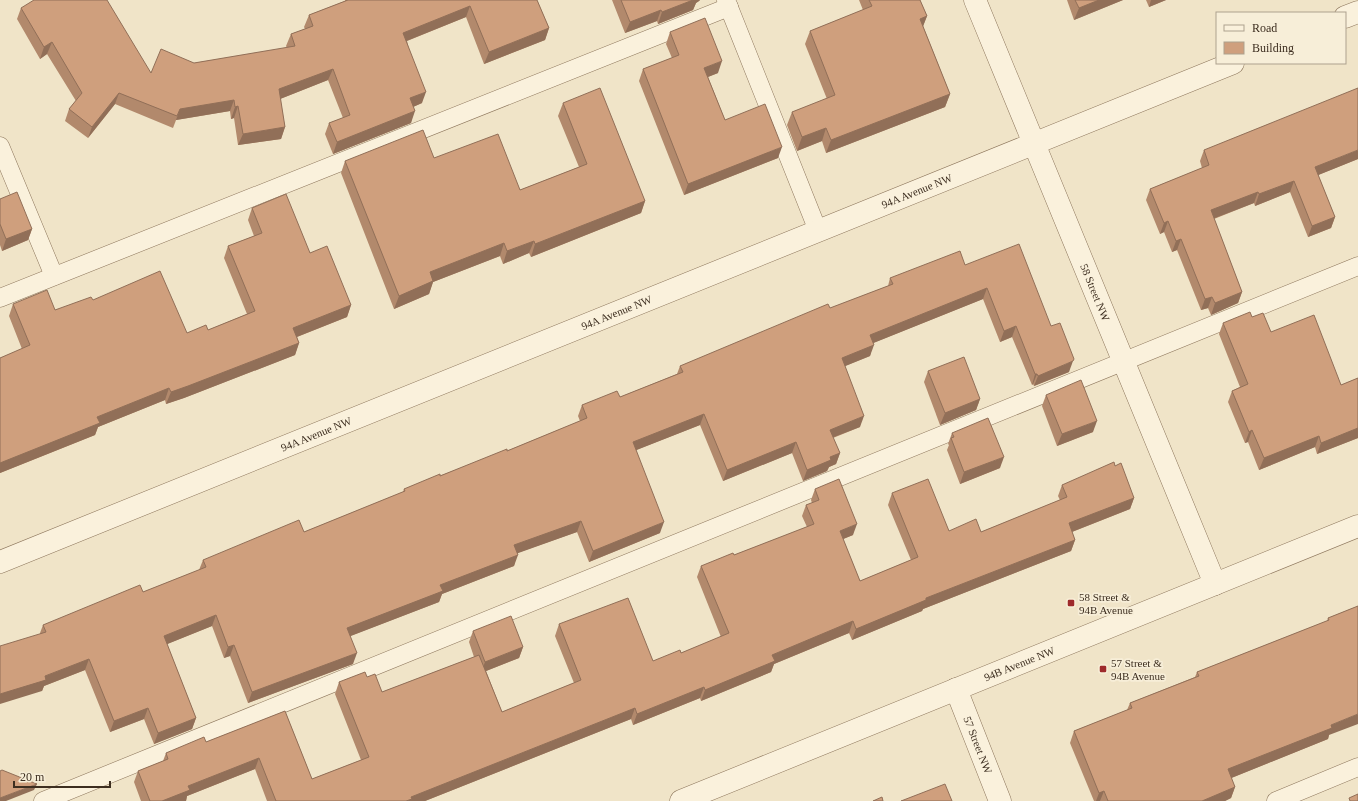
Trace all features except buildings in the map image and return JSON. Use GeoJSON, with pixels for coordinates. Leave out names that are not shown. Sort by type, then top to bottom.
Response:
{"type":"FeatureCollection","features":[{"type":"Feature","properties":{"kind":"street","name":"58 Street NW"},"geometry":{"type":"LineString","coordinates":[[975,0],[1215,584]]}},
{"type":"Feature","properties":{"kind":"street"},"geometry":{"type":"LineString","coordinates":[[1346,17],[1358,12]]}},
{"type":"Feature","properties":{"kind":"street","name":"94A Avenue NW"},"geometry":{"type":"LineString","coordinates":[[0,562],[1231,64]]}},
{"type":"Feature","properties":{"kind":"street","name":"94B Avenue NW"},"geometry":{"type":"LineString","coordinates":[[681,801],[1358,526]]}},
{"type":"Feature","properties":{"kind":"street","name":"57 Street NW"},"geometry":{"type":"LineString","coordinates":[[956,689],[1000,801]]}},
{"type":"Feature","properties":{"kind":"lane"},"geometry":{"type":"LineString","coordinates":[[0,298],[728,3],[818,231]]}},
{"type":"Feature","properties":{"kind":"lane"},"geometry":{"type":"LineString","coordinates":[[0,146],[54,276]]}},
{"type":"Feature","properties":{"kind":"lane"},"geometry":{"type":"LineString","coordinates":[[43,801],[1358,266]]}},
{"type":"Feature","properties":{"kind":"lane"},"geometry":{"type":"LineString","coordinates":[[1276,801],[1358,768]]}},
{"type":"Feature","properties":{"kind":"place","name":"58 Street & 94B Avenue"},"geometry":{"type":"Point","coordinates":[1071,603]}},
{"type":"Feature","properties":{"kind":"place","name":"57 Street & 94B Avenue"},"geometry":{"type":"Point","coordinates":[1103,669]}}]}
